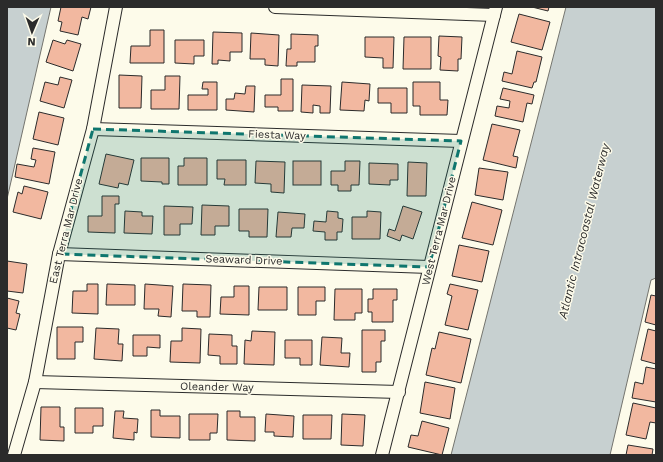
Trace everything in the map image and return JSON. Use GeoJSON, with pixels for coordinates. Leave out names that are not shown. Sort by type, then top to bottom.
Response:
{"type":"FeatureCollection","features":[{"type":"Feature","properties":{"kind":"street","name":"East Terra Mar Drive"},"geometry":{"type":"LineString","coordinates":[[14,455],[35,382],[59,254],[93,129],[116,7]]}},
{"type":"Feature","properties":{"kind":"street"},"geometry":{"type":"LineString","coordinates":[[275,7],[495,11]]}},
{"type":"Feature","properties":{"kind":"street","name":"West Terra Mar Drive"},"geometry":{"type":"LineString","coordinates":[[382,455],[495,11]]}},
{"type":"Feature","properties":{"kind":"street","name":"Fiesta Way"},"geometry":{"type":"LineString","coordinates":[[93,129],[461,141]]}},
{"type":"Feature","properties":{"kind":"street","name":"Seaward Drive"},"geometry":{"type":"LineString","coordinates":[[59,254],[429,267]]}},
{"type":"Feature","properties":{"kind":"street","name":"Oleander Way"},"geometry":{"type":"LineString","coordinates":[[35,382],[398,392]]}},
{"type":"Feature","properties":{"kind":"highlighted area"},"geometry":{"type":"Polygon","coordinates":[[[93,129],[461,141],[429,267],[59,254],[93,129]]]}},
{"type":"Feature","properties":{"kind":"water"},"geometry":{"type":"Polygon","coordinates":[[[7,7],[51,7],[7,199],[7,7]]]}},
{"type":"Feature","properties":{"kind":"water","name":"Atlantic Intracoastal Waterway"},"geometry":{"type":"Polygon","coordinates":[[[566,7],[656,7],[656,278],[651,280],[610,455],[451,455],[566,7]]]}},
{"type":"Feature","properties":{"kind":"building"},"geometry":{"type":"Polygon","coordinates":[[[61,7],[91,7],[88,19],[82,17],[78,35],[60,31],[62,22],[58,21],[61,7]]]}},
{"type":"Feature","properties":{"kind":"building"},"geometry":{"type":"Polygon","coordinates":[[[532,7],[549,7],[548,11],[532,7]]]}},
{"type":"Feature","properties":{"kind":"building"},"geometry":{"type":"Polygon","coordinates":[[[519,14],[550,22],[542,50],[511,42],[519,14]]]}},
{"type":"Feature","properties":{"kind":"building"},"geometry":{"type":"Polygon","coordinates":[[[150,30],[164,30],[164,63],[130,63],[131,46],[150,46],[150,30]]]}},
{"type":"Feature","properties":{"kind":"building"},"geometry":{"type":"Polygon","coordinates":[[[213,32],[242,33],[242,52],[230,52],[230,61],[218,60],[218,64],[212,64],[213,32]]]}},
{"type":"Feature","properties":{"kind":"building"},"geometry":{"type":"Polygon","coordinates":[[[251,33],[279,35],[278,66],[265,65],[265,59],[250,59],[251,33]]]}},
{"type":"Feature","properties":{"kind":"building"},"geometry":{"type":"Polygon","coordinates":[[[291,34],[318,35],[318,46],[315,46],[315,62],[297,62],[297,66],[286,66],[287,49],[291,49],[291,34]]]}},
{"type":"Feature","properties":{"kind":"building"},"geometry":{"type":"Polygon","coordinates":[[[439,36],[462,37],[461,59],[458,59],[458,71],[440,70],[441,57],[438,56],[439,36]]]}},
{"type":"Feature","properties":{"kind":"building"},"geometry":{"type":"Polygon","coordinates":[[[365,37],[394,37],[393,68],[383,68],[383,58],[365,57],[365,37]]]}},
{"type":"Feature","properties":{"kind":"building"},"geometry":{"type":"Polygon","coordinates":[[[404,37],[431,37],[431,69],[403,69],[404,37]]]}},
{"type":"Feature","properties":{"kind":"building"},"geometry":{"type":"Polygon","coordinates":[[[53,40],[65,44],[67,40],[81,44],[73,71],[46,62],[53,40]]]}},
{"type":"Feature","properties":{"kind":"building"},"geometry":{"type":"Polygon","coordinates":[[[175,40],[204,40],[204,56],[194,56],[194,64],[175,63],[175,40]]]}},
{"type":"Feature","properties":{"kind":"building"},"geometry":{"type":"Polygon","coordinates":[[[517,51],[542,57],[536,82],[534,82],[532,88],[502,81],[504,72],[512,74],[517,51]]]}},
{"type":"Feature","properties":{"kind":"building"},"geometry":{"type":"Polygon","coordinates":[[[119,75],[142,76],[141,108],[119,108],[119,75]]]}},
{"type":"Feature","properties":{"kind":"building"},"geometry":{"type":"Polygon","coordinates":[[[165,76],[180,76],[179,109],[151,109],[151,90],[165,90],[165,76]]]}},
{"type":"Feature","properties":{"kind":"building"},"geometry":{"type":"Polygon","coordinates":[[[60,77],[72,80],[64,108],[40,101],[45,82],[58,85],[60,77]]]}},
{"type":"Feature","properties":{"kind":"building"},"geometry":{"type":"Polygon","coordinates":[[[281,79],[293,79],[293,111],[278,111],[278,107],[265,107],[265,95],[281,95],[281,79]]]}},
{"type":"Feature","properties":{"kind":"building"},"geometry":{"type":"Polygon","coordinates":[[[203,82],[217,82],[217,110],[188,110],[188,95],[208,95],[208,89],[202,89],[203,82]]]}},
{"type":"Feature","properties":{"kind":"building"},"geometry":{"type":"Polygon","coordinates":[[[342,82],[370,84],[369,101],[365,100],[364,111],[340,110],[342,82]]]}},
{"type":"Feature","properties":{"kind":"building"},"geometry":{"type":"Polygon","coordinates":[[[413,82],[440,82],[440,100],[448,100],[447,115],[420,115],[420,106],[413,106],[413,82]]]}},
{"type":"Feature","properties":{"kind":"building"},"geometry":{"type":"Polygon","coordinates":[[[302,85],[331,86],[330,113],[320,113],[320,106],[313,105],[313,113],[301,112],[302,85]]]}},
{"type":"Feature","properties":{"kind":"building"},"geometry":{"type":"Polygon","coordinates":[[[246,86],[255,86],[254,112],[226,110],[226,99],[234,99],[235,93],[245,94],[246,86]]]}},
{"type":"Feature","properties":{"kind":"building"},"geometry":{"type":"Polygon","coordinates":[[[378,88],[407,88],[407,113],[391,113],[391,103],[378,103],[378,88]]]}},
{"type":"Feature","properties":{"kind":"building"},"geometry":{"type":"Polygon","coordinates":[[[503,88],[534,95],[532,104],[527,103],[523,122],[495,116],[497,106],[509,108],[510,101],[500,99],[503,88]]]}},
{"type":"Feature","properties":{"kind":"building"},"geometry":{"type":"Polygon","coordinates":[[[39,112],[64,118],[58,145],[33,139],[39,112]]]}},
{"type":"Feature","properties":{"kind":"building"},"geometry":{"type":"Polygon","coordinates":[[[492,124],[520,130],[513,156],[518,157],[516,168],[483,160],[492,124]]]}},
{"type":"Feature","properties":{"kind":"building"},"geometry":{"type":"Polygon","coordinates":[[[33,148],[55,152],[49,184],[15,177],[17,164],[34,167],[36,160],[31,159],[33,148]]]}},
{"type":"Feature","properties":{"kind":"building"},"geometry":{"type":"Polygon","coordinates":[[[106,154],[134,160],[128,185],[119,183],[118,188],[99,184],[106,154]]]}},
{"type":"Feature","properties":{"kind":"building"},"geometry":{"type":"Polygon","coordinates":[[[141,158],[169,158],[169,184],[162,184],[162,182],[141,181],[141,158]]]}},
{"type":"Feature","properties":{"kind":"building"},"geometry":{"type":"Polygon","coordinates":[[[184,158],[207,158],[207,185],[178,185],[178,166],[184,166],[184,158]]]}},
{"type":"Feature","properties":{"kind":"building"},"geometry":{"type":"Polygon","coordinates":[[[217,160],[246,160],[246,185],[224,185],[225,179],[217,179],[217,160]]]}},
{"type":"Feature","properties":{"kind":"building"},"geometry":{"type":"Polygon","coordinates":[[[256,161],[285,162],[284,193],[271,192],[271,184],[255,183],[256,161]]]}},
{"type":"Feature","properties":{"kind":"building"},"geometry":{"type":"Polygon","coordinates":[[[293,161],[321,161],[321,185],[293,185],[293,161]]]}},
{"type":"Feature","properties":{"kind":"building"},"geometry":{"type":"Polygon","coordinates":[[[345,161],[360,161],[359,185],[351,185],[351,191],[338,191],[338,185],[331,185],[331,171],[345,171],[345,161]]]}},
{"type":"Feature","properties":{"kind":"building"},"geometry":{"type":"Polygon","coordinates":[[[408,162],[427,163],[426,196],[407,196],[408,162]]]}},
{"type":"Feature","properties":{"kind":"building"},"geometry":{"type":"Polygon","coordinates":[[[369,163],[398,164],[398,180],[390,180],[390,185],[369,184],[369,163]]]}},
{"type":"Feature","properties":{"kind":"building"},"geometry":{"type":"Polygon","coordinates":[[[479,168],[508,172],[503,200],[475,195],[479,168]]]}},
{"type":"Feature","properties":{"kind":"building"},"geometry":{"type":"Polygon","coordinates":[[[24,186],[48,192],[41,219],[13,212],[18,192],[22,194],[24,186]]]}},
{"type":"Feature","properties":{"kind":"building"},"geometry":{"type":"Polygon","coordinates":[[[102,196],[119,196],[119,204],[115,204],[115,233],[88,232],[88,216],[102,216],[102,196]]]}},
{"type":"Feature","properties":{"kind":"building"},"geometry":{"type":"Polygon","coordinates":[[[472,202],[502,210],[493,245],[462,238],[472,202]]]}},
{"type":"Feature","properties":{"kind":"building"},"geometry":{"type":"Polygon","coordinates":[[[202,205],[229,206],[229,226],[215,226],[215,235],[201,235],[202,205]]]}},
{"type":"Feature","properties":{"kind":"building"},"geometry":{"type":"Polygon","coordinates":[[[164,206],[193,207],[192,224],[180,224],[180,235],[164,235],[164,206]]]}},
{"type":"Feature","properties":{"kind":"building"},"geometry":{"type":"Polygon","coordinates":[[[403,206],[422,212],[413,239],[402,235],[400,241],[387,236],[389,229],[395,231],[403,206]]]}},
{"type":"Feature","properties":{"kind":"building"},"geometry":{"type":"Polygon","coordinates":[[[239,209],[268,209],[267,237],[249,237],[249,231],[239,231],[239,209]]]}},
{"type":"Feature","properties":{"kind":"building"},"geometry":{"type":"Polygon","coordinates":[[[125,211],[142,212],[142,216],[153,216],[152,234],[124,233],[125,211]]]}},
{"type":"Feature","properties":{"kind":"building"},"geometry":{"type":"Polygon","coordinates":[[[327,211],[338,212],[338,218],[343,219],[342,232],[337,232],[337,240],[325,240],[325,232],[313,231],[314,221],[326,222],[327,211]]]}},
{"type":"Feature","properties":{"kind":"building"},"geometry":{"type":"Polygon","coordinates":[[[367,211],[381,212],[380,239],[352,239],[352,217],[367,217],[367,211]]]}},
{"type":"Feature","properties":{"kind":"building"},"geometry":{"type":"Polygon","coordinates":[[[278,212],[305,214],[304,228],[292,228],[291,237],[276,237],[278,212]]]}},
{"type":"Feature","properties":{"kind":"building"},"geometry":{"type":"Polygon","coordinates":[[[459,245],[489,251],[482,282],[452,276],[459,245]]]}},
{"type":"Feature","properties":{"kind":"building"},"geometry":{"type":"Polygon","coordinates":[[[7,261],[27,264],[23,293],[7,291],[7,261]]]}},
{"type":"Feature","properties":{"kind":"building"},"geometry":{"type":"Polygon","coordinates":[[[87,284],[98,284],[98,314],[72,313],[73,291],[87,291],[87,284]]]}},
{"type":"Feature","properties":{"kind":"building"},"geometry":{"type":"Polygon","coordinates":[[[107,284],[135,285],[135,305],[106,305],[107,284]]]}},
{"type":"Feature","properties":{"kind":"building"},"geometry":{"type":"Polygon","coordinates":[[[145,284],[173,286],[171,317],[158,316],[159,309],[144,309],[145,284]]]}},
{"type":"Feature","properties":{"kind":"building"},"geometry":{"type":"Polygon","coordinates":[[[183,284],[211,285],[210,317],[197,317],[197,311],[182,311],[183,284]]]}},
{"type":"Feature","properties":{"kind":"building"},"geometry":{"type":"Polygon","coordinates":[[[450,284],[478,290],[468,330],[445,325],[452,296],[447,294],[450,284]]]}},
{"type":"Feature","properties":{"kind":"building"},"geometry":{"type":"Polygon","coordinates":[[[234,286],[249,286],[249,315],[220,314],[221,297],[234,297],[234,286]]]}},
{"type":"Feature","properties":{"kind":"building"},"geometry":{"type":"Polygon","coordinates":[[[259,287],[287,287],[287,310],[258,310],[259,287]]]}},
{"type":"Feature","properties":{"kind":"building"},"geometry":{"type":"Polygon","coordinates":[[[298,287],[325,287],[325,301],[316,301],[316,315],[298,315],[298,287]]]}},
{"type":"Feature","properties":{"kind":"building"},"geometry":{"type":"Polygon","coordinates":[[[335,289],[362,289],[362,313],[355,313],[355,320],[334,320],[335,289]]]}},
{"type":"Feature","properties":{"kind":"building"},"geometry":{"type":"Polygon","coordinates":[[[373,289],[397,289],[397,300],[393,300],[393,322],[372,322],[372,312],[368,312],[368,299],[373,299],[373,289]]]}},
{"type":"Feature","properties":{"kind":"building"},"geometry":{"type":"Polygon","coordinates":[[[651,295],[656,296],[656,325],[645,322],[651,295]]]}},
{"type":"Feature","properties":{"kind":"building"},"geometry":{"type":"Polygon","coordinates":[[[7,298],[19,301],[16,313],[20,314],[16,330],[7,328],[7,298]]]}},
{"type":"Feature","properties":{"kind":"building"},"geometry":{"type":"Polygon","coordinates":[[[57,327],[83,327],[83,342],[75,342],[75,359],[57,359],[57,327]]]}},
{"type":"Feature","properties":{"kind":"building"},"geometry":{"type":"Polygon","coordinates":[[[96,328],[119,329],[118,344],[123,344],[122,361],[94,359],[96,328]]]}},
{"type":"Feature","properties":{"kind":"building"},"geometry":{"type":"Polygon","coordinates":[[[182,328],[201,329],[200,363],[170,362],[171,341],[182,341],[182,328]]]}},
{"type":"Feature","properties":{"kind":"building"},"geometry":{"type":"Polygon","coordinates":[[[648,329],[656,331],[656,364],[641,360],[648,329]]]}},
{"type":"Feature","properties":{"kind":"building"},"geometry":{"type":"Polygon","coordinates":[[[362,330],[385,330],[385,341],[381,341],[381,362],[376,362],[376,372],[362,372],[362,330]]]}},
{"type":"Feature","properties":{"kind":"building"},"geometry":{"type":"Polygon","coordinates":[[[252,331],[275,332],[274,365],[244,364],[245,340],[251,341],[252,331]]]}},
{"type":"Feature","properties":{"kind":"building"},"geometry":{"type":"Polygon","coordinates":[[[439,332],[471,339],[461,383],[426,375],[432,348],[435,349],[439,332]]]}},
{"type":"Feature","properties":{"kind":"building"},"geometry":{"type":"Polygon","coordinates":[[[209,334],[232,335],[232,346],[237,346],[237,364],[220,364],[220,356],[208,355],[209,334]]]}},
{"type":"Feature","properties":{"kind":"building"},"geometry":{"type":"Polygon","coordinates":[[[133,335],[160,335],[160,348],[147,347],[147,356],[133,356],[133,335]]]}},
{"type":"Feature","properties":{"kind":"building"},"geometry":{"type":"Polygon","coordinates":[[[322,337],[342,338],[341,353],[350,353],[349,367],[320,365],[322,337]]]}},
{"type":"Feature","properties":{"kind":"building"},"geometry":{"type":"Polygon","coordinates":[[[285,340],[312,340],[312,365],[300,365],[300,358],[285,358],[285,340]]]}},
{"type":"Feature","properties":{"kind":"building"},"geometry":{"type":"Polygon","coordinates":[[[646,367],[656,369],[656,402],[632,398],[635,382],[643,384],[646,367]]]}},
{"type":"Feature","properties":{"kind":"building"},"geometry":{"type":"Polygon","coordinates":[[[425,382],[455,388],[450,419],[420,413],[425,382]]]}},
{"type":"Feature","properties":{"kind":"building"},"geometry":{"type":"Polygon","coordinates":[[[633,403],[656,408],[656,423],[650,422],[646,439],[626,435],[633,403]]]}},
{"type":"Feature","properties":{"kind":"building"},"geometry":{"type":"Polygon","coordinates":[[[41,407],[60,407],[60,427],[64,427],[64,441],[40,440],[41,407]]]}},
{"type":"Feature","properties":{"kind":"building"},"geometry":{"type":"Polygon","coordinates":[[[75,408],[103,408],[103,426],[93,426],[93,433],[75,433],[75,408]]]}},
{"type":"Feature","properties":{"kind":"building"},"geometry":{"type":"Polygon","coordinates":[[[151,410],[160,410],[160,416],[180,416],[180,438],[151,437],[151,410]]]}},
{"type":"Feature","properties":{"kind":"building"},"geometry":{"type":"Polygon","coordinates":[[[115,411],[124,411],[123,418],[138,419],[137,433],[134,432],[134,440],[113,438],[115,411]]]}},
{"type":"Feature","properties":{"kind":"building"},"geometry":{"type":"Polygon","coordinates":[[[227,411],[240,411],[240,417],[255,417],[255,441],[227,440],[227,411]]]}},
{"type":"Feature","properties":{"kind":"building"},"geometry":{"type":"Polygon","coordinates":[[[189,414],[218,414],[217,433],[210,433],[210,440],[189,440],[189,414]]]}},
{"type":"Feature","properties":{"kind":"building"},"geometry":{"type":"Polygon","coordinates":[[[266,414],[294,416],[293,437],[274,436],[274,432],[265,432],[266,414]]]}},
{"type":"Feature","properties":{"kind":"building"},"geometry":{"type":"Polygon","coordinates":[[[342,414],[365,415],[363,446],[341,445],[342,414]]]}},
{"type":"Feature","properties":{"kind":"building"},"geometry":{"type":"Polygon","coordinates":[[[303,415],[332,415],[331,439],[303,439],[303,415]]]}},
{"type":"Feature","properties":{"kind":"building"},"geometry":{"type":"Polygon","coordinates":[[[422,421],[449,428],[442,455],[408,447],[411,435],[418,436],[422,421]]]}},
{"type":"Feature","properties":{"kind":"building"},"geometry":{"type":"Polygon","coordinates":[[[628,445],[653,449],[652,455],[626,455],[628,445]]]}}]}
